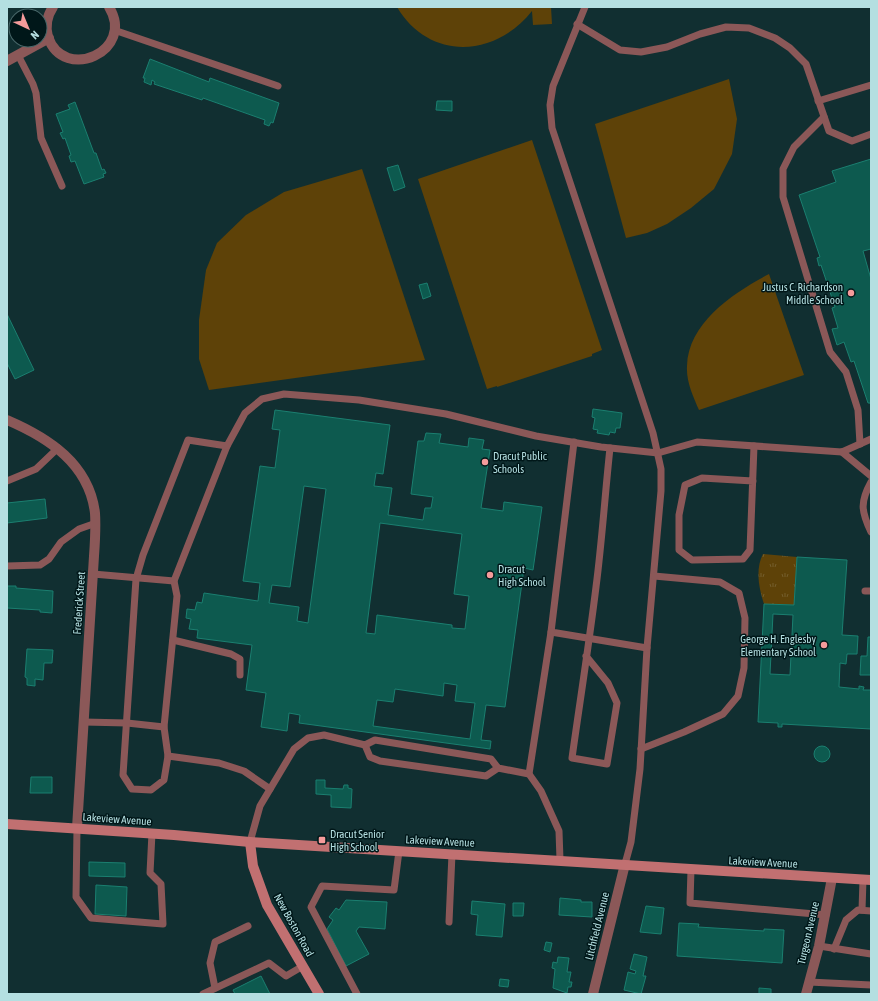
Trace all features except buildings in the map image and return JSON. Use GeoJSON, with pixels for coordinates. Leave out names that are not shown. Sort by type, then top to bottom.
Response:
{"type":"FeatureCollection","features":[{"type":"Feature","properties":{"kind":"main road","name":"Lakeview Avenue"},"geometry":{"type":"LineString","coordinates":[[7,824],[152,833],[250,842],[867,880]]}},
{"type":"Feature","properties":{"kind":"main road","name":"New Boston Road"},"geometry":{"type":"LineString","coordinates":[[250,842],[252,866],[267,905],[319,994]]}},
{"type":"Feature","properties":{"kind":"street"},"geometry":{"type":"LineString","coordinates":[[53,7],[47,24],[49,38],[56,49],[67,57],[88,59],[106,49],[110,43],[114,30],[113,17],[109,7]]}},
{"type":"Feature","properties":{"kind":"street"},"geometry":{"type":"LineString","coordinates":[[7,60],[49,38]]}},
{"type":"Feature","properties":{"kind":"street","name":"Frederick Street"},"geometry":{"type":"LineString","coordinates":[[9,423],[33,431],[58,448],[73,464],[85,483],[94,506],[96,523],[77,828]]}},
{"type":"Feature","properties":{"kind":"street","name":"Litchfield Avenue"},"geometry":{"type":"LineString","coordinates":[[593,994],[625,864]]}},
{"type":"Feature","properties":{"kind":"street","name":"Turgeon Avenue"},"geometry":{"type":"LineString","coordinates":[[806,994],[826,915],[832,878]]}},
{"type":"Feature","properties":{"kind":"lane"},"geometry":{"type":"LineString","coordinates":[[585,7],[553,86],[550,105],[552,128],[658,453],[661,469],[661,491],[647,648],[641,749],[631,842],[625,864]]}},
{"type":"Feature","properties":{"kind":"lane"},"geometry":{"type":"LineString","coordinates":[[577,24],[620,50],[641,52],[667,47],[700,34],[726,27],[749,28],[775,38],[790,48],[806,64],[829,130],[852,140],[871,134]]}},
{"type":"Feature","properties":{"kind":"lane"},"geometry":{"type":"LineString","coordinates":[[114,30],[278,86]]}},
{"type":"Feature","properties":{"kind":"lane"},"geometry":{"type":"LineString","coordinates":[[18,55],[33,84],[36,93],[41,138],[62,186]]}},
{"type":"Feature","properties":{"kind":"lane"},"geometry":{"type":"LineString","coordinates":[[818,101],[871,85]]}},
{"type":"Feature","properties":{"kind":"lane"},"geometry":{"type":"LineString","coordinates":[[824,117],[794,147],[783,169],[783,197],[830,352],[846,372],[858,410],[860,444]]}},
{"type":"Feature","properties":{"kind":"lane"},"geometry":{"type":"LineString","coordinates":[[227,446],[188,440],[143,554],[136,579],[123,775],[132,789],[151,790],[164,780],[168,756],[164,727],[178,596],[174,581],[227,446],[245,413],[262,400],[284,394],[359,400],[438,412],[536,436],[610,448],[658,453],[697,442],[842,452],[871,439]]}},
{"type":"Feature","properties":{"kind":"lane"},"geometry":{"type":"LineString","coordinates":[[529,774],[551,632],[574,442]]}},
{"type":"Feature","properties":{"kind":"lane"},"geometry":{"type":"LineString","coordinates":[[753,481],[702,478],[685,484],[679,515],[679,550],[692,560],[743,559],[750,550],[753,481],[754,446]]}},
{"type":"Feature","properties":{"kind":"lane"},"geometry":{"type":"LineString","coordinates":[[7,481],[36,469],[58,448]]}},
{"type":"Feature","properties":{"kind":"lane"},"geometry":{"type":"LineString","coordinates":[[586,656],[608,683],[617,703],[607,764],[572,758],[588,638],[596,586],[610,448]]}},
{"type":"Feature","properties":{"kind":"lane"},"geometry":{"type":"LineString","coordinates":[[842,452],[871,476]]}},
{"type":"Feature","properties":{"kind":"lane"},"geometry":{"type":"LineString","coordinates":[[871,482],[863,498],[865,518],[871,532]]}},
{"type":"Feature","properties":{"kind":"lane"},"geometry":{"type":"LineString","coordinates":[[7,566],[40,566],[49,559],[61,542],[79,529],[96,523]]}},
{"type":"Feature","properties":{"kind":"lane"},"geometry":{"type":"LineString","coordinates":[[93,574],[136,579],[174,581]]}},
{"type":"Feature","properties":{"kind":"lane"},"geometry":{"type":"LineString","coordinates":[[641,749],[684,732],[723,714],[738,696],[744,668],[745,618],[739,593],[720,582],[654,576]]}},
{"type":"Feature","properties":{"kind":"lane"},"geometry":{"type":"LineString","coordinates":[[551,632],[647,648]]}},
{"type":"Feature","properties":{"kind":"lane"},"geometry":{"type":"LineString","coordinates":[[173,640],[231,654],[240,659],[240,675]]}},
{"type":"Feature","properties":{"kind":"lane"},"geometry":{"type":"LineString","coordinates":[[84,722],[127,723],[164,727]]}},
{"type":"Feature","properties":{"kind":"lane"},"geometry":{"type":"LineString","coordinates":[[250,842],[260,806],[294,749],[308,738],[324,735],[365,745],[375,740],[491,759],[498,768],[529,774],[541,791],[559,831],[560,860]]}},
{"type":"Feature","properties":{"kind":"lane"},"geometry":{"type":"LineString","coordinates":[[365,745],[370,757],[380,761],[486,776],[498,768]]}},
{"type":"Feature","properties":{"kind":"lane"},"geometry":{"type":"LineString","coordinates":[[168,756],[219,763],[244,771],[270,789]]}},
{"type":"Feature","properties":{"kind":"lane"},"geometry":{"type":"LineString","coordinates":[[77,828],[76,897],[91,918],[163,924],[160,884],[150,873],[152,833]]}},
{"type":"Feature","properties":{"kind":"lane"},"geometry":{"type":"LineString","coordinates":[[357,994],[311,907],[322,886],[394,890],[399,851]]}},
{"type":"Feature","properties":{"kind":"lane"},"geometry":{"type":"LineString","coordinates":[[449,922],[452,854]]}},
{"type":"Feature","properties":{"kind":"lane"},"geometry":{"type":"LineString","coordinates":[[691,869],[690,903],[826,915]]}},
{"type":"Feature","properties":{"kind":"lane"},"geometry":{"type":"LineString","coordinates":[[862,910],[867,880]]}},
{"type":"Feature","properties":{"kind":"lane"},"geometry":{"type":"LineString","coordinates":[[834,949],[846,920],[858,910],[871,911]]}},
{"type":"Feature","properties":{"kind":"lane"},"geometry":{"type":"LineString","coordinates":[[215,988],[210,963],[215,942],[248,926]]}},
{"type":"Feature","properties":{"kind":"lane"},"geometry":{"type":"LineString","coordinates":[[819,946],[871,954]]}},
{"type":"Feature","properties":{"kind":"lane"},"geometry":{"type":"LineString","coordinates":[[203,994],[269,963],[286,976],[303,966]]}},
{"type":"Feature","properties":{"kind":"lane"},"geometry":{"type":"LineString","coordinates":[[809,982],[871,985]]}},
{"type":"Feature","properties":{"kind":"green space"},"geometry":{"type":"Polygon","coordinates":[[[397,7],[551,7],[552,24],[533,25],[532,11],[517,27],[500,38],[481,45],[463,47],[444,44],[426,37],[410,25],[397,7]]]}},
{"type":"Feature","properties":{"kind":"green space"},"geometry":{"type":"Polygon","coordinates":[[[729,79],[737,119],[732,154],[714,189],[691,208],[667,224],[647,233],[626,238],[595,124],[729,79]]]}},
{"type":"Feature","properties":{"kind":"green space"},"geometry":{"type":"Polygon","coordinates":[[[532,140],[602,350],[592,354],[592,356],[487,389],[418,179],[532,140]]]}},
{"type":"Feature","properties":{"kind":"green space"},"geometry":{"type":"Polygon","coordinates":[[[362,169],[425,360],[209,390],[199,359],[199,320],[206,270],[217,243],[246,215],[284,192],[362,169]]]}},
{"type":"Feature","properties":{"kind":"green space"},"geometry":{"type":"Polygon","coordinates":[[[769,274],[804,375],[699,410],[690,388],[687,372],[689,350],[695,336],[704,322],[728,299],[769,274]]]}},
{"type":"Feature","properties":{"kind":"green space"},"geometry":{"type":"Polygon","coordinates":[[[763,554],[797,557],[794,605],[764,604],[759,586],[758,572],[763,554]]]}},
{"type":"Feature","properties":{"kind":"place","name":"Justus C. Richardson Middle School"},"geometry":{"type":"Point","coordinates":[851,293]}},
{"type":"Feature","properties":{"kind":"place","name":"Dracut Public Schools"},"geometry":{"type":"Point","coordinates":[485,462]}},
{"type":"Feature","properties":{"kind":"place","name":"Dracut High School"},"geometry":{"type":"Point","coordinates":[490,575]}},
{"type":"Feature","properties":{"kind":"place","name":"George H. Englesby Elementary School"},"geometry":{"type":"Point","coordinates":[824,645]}},
{"type":"Feature","properties":{"kind":"place","name":"Dracut Senior High School"},"geometry":{"type":"Point","coordinates":[322,840]}}]}
